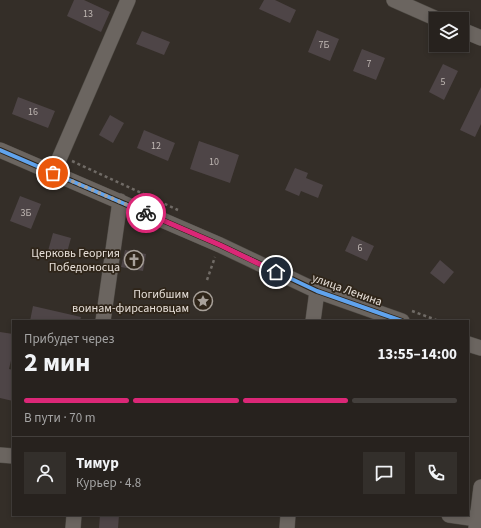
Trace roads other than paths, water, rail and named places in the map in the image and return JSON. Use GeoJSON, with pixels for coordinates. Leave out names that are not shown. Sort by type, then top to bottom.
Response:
{"type":"FeatureCollection","features":[{"type":"Feature","properties":{"kind":"street"},"geometry":{"type":"LineString","coordinates":[[53,173],[128,0]]}},
{"type":"Feature","properties":{"kind":"street"},"geometry":{"type":"LineString","coordinates":[[394,0],[429,15]]}},
{"type":"Feature","properties":{"kind":"street"},"geometry":{"type":"LineString","coordinates":[[469,33],[481,38]]}},
{"type":"Feature","properties":{"kind":"street","name":"улица Ленина"},"geometry":{"type":"LineString","coordinates":[[0,150],[220,245],[317,292],[399,320]]}},
{"type":"Feature","properties":{"kind":"street"},"geometry":{"type":"LineString","coordinates":[[103,320],[120,201]]}},
{"type":"Feature","properties":{"kind":"street"},"geometry":{"type":"LineString","coordinates":[[313,320],[317,292]]}},
{"type":"Feature","properties":{"kind":"street"},"geometry":{"type":"LineString","coordinates":[[469,344],[481,348]]}},
{"type":"Feature","properties":{"kind":"street"},"geometry":{"type":"LineString","coordinates":[[0,455],[12,456]]}},
{"type":"Feature","properties":{"kind":"street"},"geometry":{"type":"LineString","coordinates":[[453,516],[476,523],[481,487]]}},
{"type":"Feature","properties":{"kind":"street"},"geometry":{"type":"LineString","coordinates":[[72,528],[74,516]]}},
{"type":"Feature","properties":{"kind":"street"},"geometry":{"type":"LineString","coordinates":[[287,528],[288,516]]}},
{"type":"Feature","properties":{"kind":"place","name":"Церковь Георгия Победоносца"},"geometry":{"type":"Point","coordinates":[134,260]}},
{"type":"Feature","properties":{"kind":"place","name":"Погибшим воинам-фирсановцам"},"geometry":{"type":"Point","coordinates":[203,301]}}]}
